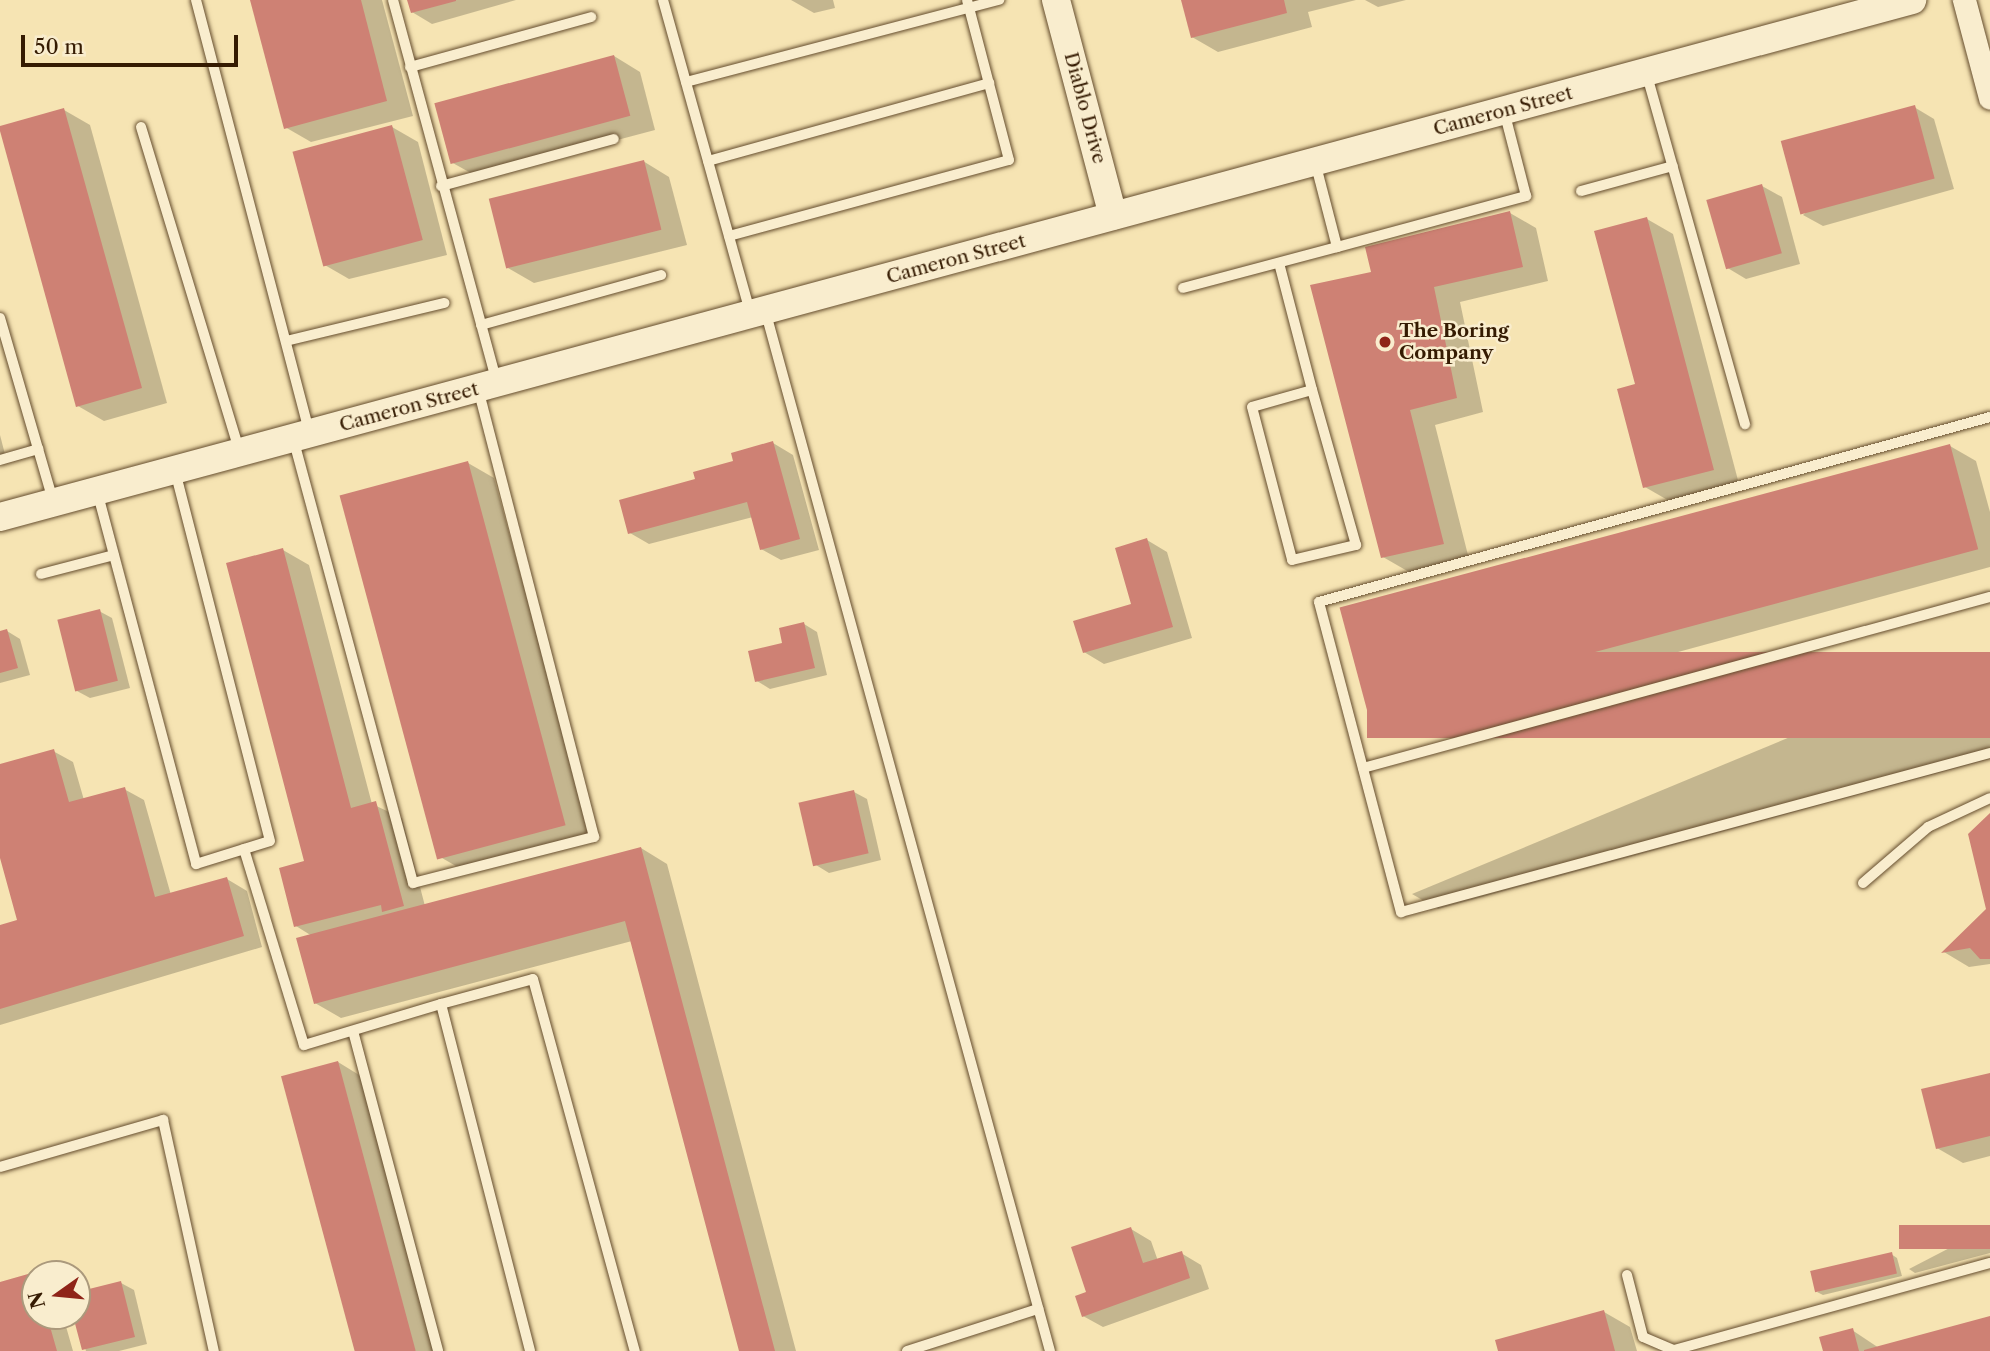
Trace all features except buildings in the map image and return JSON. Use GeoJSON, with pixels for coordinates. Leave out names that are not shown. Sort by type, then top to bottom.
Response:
{"type":"FeatureCollection","features":[{"type":"Feature","properties":{"kind":"street","name":"Diablo Drive"},"geometry":{"type":"LineString","coordinates":[[1056,0],[1113,216]]}},
{"type":"Feature","properties":{"kind":"street","name":"Cameron Street"},"geometry":{"type":"LineString","coordinates":[[0,517],[1912,0]]}},
{"type":"Feature","properties":{"kind":"street"},"geometry":{"type":"LineString","coordinates":[[1964,0],[1990,97]]}},
{"type":"Feature","properties":{"kind":"lane"},"geometry":{"type":"LineString","coordinates":[[196,0],[286,341],[301,436],[413,883],[594,837],[487,386],[481,325],[441,186],[393,0]]}},
{"type":"Feature","properties":{"kind":"lane"},"geometry":{"type":"LineString","coordinates":[[663,0],[729,236],[758,312],[1050,1351]]}},
{"type":"Feature","properties":{"kind":"lane"},"geometry":{"type":"LineString","coordinates":[[686,82],[968,4],[999,0]]}},
{"type":"Feature","properties":{"kind":"lane"},"geometry":{"type":"LineString","coordinates":[[729,236],[1009,160],[968,4]]}},
{"type":"Feature","properties":{"kind":"lane"},"geometry":{"type":"LineString","coordinates":[[410,67],[591,17]]}},
{"type":"Feature","properties":{"kind":"lane"},"geometry":{"type":"LineString","coordinates":[[1646,72],[1745,424]]}},
{"type":"Feature","properties":{"kind":"lane"},"geometry":{"type":"LineString","coordinates":[[708,161],[989,83]]}},
{"type":"Feature","properties":{"kind":"lane"},"geometry":{"type":"LineString","coordinates":[[1183,288],[1526,196],[1503,111]]}},
{"type":"Feature","properties":{"kind":"lane"},"geometry":{"type":"LineString","coordinates":[[141,127],[240,452]]}},
{"type":"Feature","properties":{"kind":"lane"},"geometry":{"type":"LineString","coordinates":[[441,186],[614,139]]}},
{"type":"Feature","properties":{"kind":"lane"},"geometry":{"type":"LineString","coordinates":[[1315,162],[1337,247]]}},
{"type":"Feature","properties":{"kind":"lane"},"geometry":{"type":"LineString","coordinates":[[1581,191],[1673,166]]}},
{"type":"Feature","properties":{"kind":"lane"},"geometry":{"type":"LineString","coordinates":[[1279,263],[1356,544],[1292,560],[1252,407],[1312,390]]}},
{"type":"Feature","properties":{"kind":"lane"},"geometry":{"type":"LineString","coordinates":[[481,325],[661,275]]}},
{"type":"Feature","properties":{"kind":"lane"},"geometry":{"type":"LineString","coordinates":[[286,341],[444,303]]}},
{"type":"Feature","properties":{"kind":"lane"},"geometry":{"type":"LineString","coordinates":[[0,318],[54,503]]}},
{"type":"Feature","properties":{"kind":"lane"},"geometry":{"type":"LineString","coordinates":[[1990,417],[1319,602],[1401,912],[1990,753]]}},
{"type":"Feature","properties":{"kind":"lane"},"geometry":{"type":"LineString","coordinates":[[0,460],[38,449]]}},
{"type":"Feature","properties":{"kind":"lane"},"geometry":{"type":"LineString","coordinates":[[97,491],[196,864],[270,841],[175,470]]}},
{"type":"Feature","properties":{"kind":"lane"},"geometry":{"type":"LineString","coordinates":[[41,574],[114,555]]}},
{"type":"Feature","properties":{"kind":"lane"},"geometry":{"type":"LineString","coordinates":[[1363,768],[1990,597]]}},
{"type":"Feature","properties":{"kind":"lane"},"geometry":{"type":"LineString","coordinates":[[1863,883],[1928,827],[1990,798]]}},
{"type":"Feature","properties":{"kind":"lane"},"geometry":{"type":"LineString","coordinates":[[244,849],[304,1045],[533,979],[635,1351]]}},
{"type":"Feature","properties":{"kind":"lane"},"geometry":{"type":"LineString","coordinates":[[441,1004],[530,1351]]}},
{"type":"Feature","properties":{"kind":"lane"},"geometry":{"type":"LineString","coordinates":[[353,1031],[438,1351]]}},
{"type":"Feature","properties":{"kind":"lane"},"geometry":{"type":"LineString","coordinates":[[0,1167],[163,1120],[214,1351]]}},
{"type":"Feature","properties":{"kind":"lane"},"geometry":{"type":"LineString","coordinates":[[1627,1275],[1643,1337],[1674,1350],[1990,1263]]}},
{"type":"Feature","properties":{"kind":"lane"},"geometry":{"type":"LineString","coordinates":[[907,1351],[1038,1309]]}},
{"type":"Feature","properties":{"kind":"place","name":"The Boring Company"},"geometry":{"type":"Point","coordinates":[1385,342]}}]}
